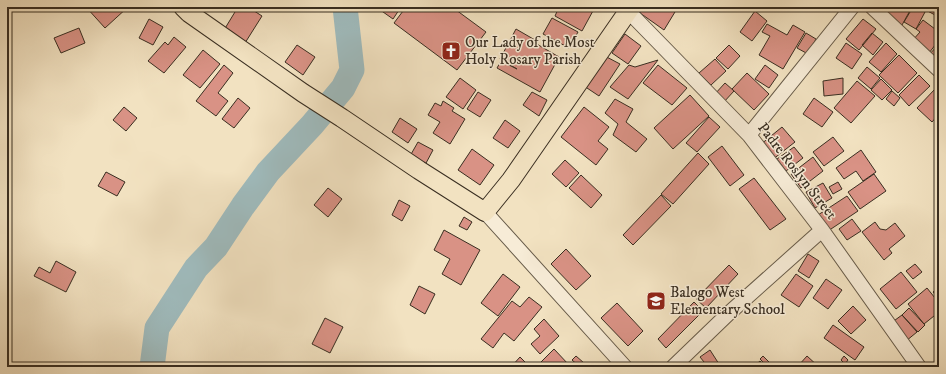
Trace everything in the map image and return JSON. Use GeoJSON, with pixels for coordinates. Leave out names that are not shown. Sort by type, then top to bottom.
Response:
{"type":"FeatureCollection","features":[{"type":"Feature","properties":{"kind":"main road"},"geometry":{"type":"LineString","coordinates":[[183,7],[303,93],[485,212],[512,180],[630,9]]}},
{"type":"Feature","properties":{"kind":"street"},"geometry":{"type":"LineString","coordinates":[[749,136],[852,7]]}},
{"type":"Feature","properties":{"kind":"street"},"geometry":{"type":"LineString","coordinates":[[872,7],[939,70]]}},
{"type":"Feature","properties":{"kind":"street","name":"Padre Roslyn Street"},"geometry":{"type":"LineString","coordinates":[[630,9],[749,136],[822,230],[919,367]]}},
{"type":"Feature","properties":{"kind":"street"},"geometry":{"type":"LineString","coordinates":[[485,212],[625,367]]}},
{"type":"Feature","properties":{"kind":"street"},"geometry":{"type":"LineString","coordinates":[[673,367],[728,314],[822,230]]}},
{"type":"Feature","properties":{"kind":"building"},"geometry":{"type":"Polygon","coordinates":[[[86,7],[128,7],[105,28],[86,7]]]}},
{"type":"Feature","properties":{"kind":"building"},"geometry":{"type":"Polygon","coordinates":[[[238,7],[248,7],[262,16],[245,43],[224,30],[238,7]]]}},
{"type":"Feature","properties":{"kind":"building"},"geometry":{"type":"Polygon","coordinates":[[[376,7],[401,7],[393,19],[376,7]]]}},
{"type":"Feature","properties":{"kind":"building","name":"Our Lady of the Most Holy Rosary Parish"},"geometry":{"type":"Polygon","coordinates":[[[406,7],[452,7],[486,32],[457,70],[394,23],[406,7]]]}},
{"type":"Feature","properties":{"kind":"building"},"geometry":{"type":"Polygon","coordinates":[[[559,7],[590,7],[594,9],[582,31],[555,16],[559,7]]]}},
{"type":"Feature","properties":{"kind":"building"},"geometry":{"type":"Polygon","coordinates":[[[643,7],[678,7],[664,30],[640,13],[643,7]]]}},
{"type":"Feature","properties":{"kind":"building"},"geometry":{"type":"Polygon","coordinates":[[[883,7],[912,7],[902,25],[880,13],[883,7]]]}},
{"type":"Feature","properties":{"kind":"building"},"geometry":{"type":"Polygon","coordinates":[[[913,7],[925,12],[916,29],[904,22],[913,7]]]}},
{"type":"Feature","properties":{"kind":"building"},"geometry":{"type":"Polygon","coordinates":[[[922,7],[939,7],[935,15],[922,7]]]}},
{"type":"Feature","properties":{"kind":"building"},"geometry":{"type":"Polygon","coordinates":[[[755,11],[767,21],[752,41],[740,32],[755,11]]]}},
{"type":"Feature","properties":{"kind":"building"},"geometry":{"type":"Polygon","coordinates":[[[552,18],[578,32],[569,48],[543,34],[552,18]]]}},
{"type":"Feature","properties":{"kind":"building"},"geometry":{"type":"Polygon","coordinates":[[[149,19],[163,27],[153,45],[139,38],[149,19]]]}},
{"type":"Feature","properties":{"kind":"building"},"geometry":{"type":"Polygon","coordinates":[[[863,19],[876,29],[859,50],[846,39],[863,19]]]}},
{"type":"Feature","properties":{"kind":"building"},"geometry":{"type":"Polygon","coordinates":[[[923,20],[939,32],[939,40],[929,53],[912,41],[920,32],[916,29],[923,20]]]}},
{"type":"Feature","properties":{"kind":"building"},"geometry":{"type":"Polygon","coordinates":[[[767,24],[787,35],[793,25],[805,32],[783,69],[759,55],[770,36],[762,32],[767,24]]]}},
{"type":"Feature","properties":{"kind":"building"},"geometry":{"type":"Polygon","coordinates":[[[79,28],[85,43],[61,53],[54,38],[79,28]]]}},
{"type":"Feature","properties":{"kind":"building"},"geometry":{"type":"Polygon","coordinates":[[[516,29],[535,40],[535,43],[559,57],[540,92],[497,68],[501,61],[517,69],[500,59],[516,29]]]}},
{"type":"Feature","properties":{"kind":"building"},"geometry":{"type":"Polygon","coordinates":[[[806,33],[816,39],[808,54],[797,48],[806,33]]]}},
{"type":"Feature","properties":{"kind":"building"},"geometry":{"type":"Polygon","coordinates":[[[872,33],[883,42],[873,55],[862,45],[872,33]]]}},
{"type":"Feature","properties":{"kind":"building"},"geometry":{"type":"Polygon","coordinates":[[[625,34],[641,46],[628,64],[612,53],[625,34]]]}},
{"type":"Feature","properties":{"kind":"building"},"geometry":{"type":"Polygon","coordinates":[[[174,37],[186,47],[164,73],[148,61],[165,42],[168,45],[174,37]]]}},
{"type":"Feature","properties":{"kind":"building"},"geometry":{"type":"Polygon","coordinates":[[[846,43],[862,54],[852,69],[836,58],[846,43]]]}},
{"type":"Feature","properties":{"kind":"building"},"geometry":{"type":"Polygon","coordinates":[[[886,43],[897,54],[881,72],[869,62],[886,43]]]}},
{"type":"Feature","properties":{"kind":"building"},"geometry":{"type":"Polygon","coordinates":[[[939,44],[939,66],[927,57],[939,44]]]}},
{"type":"Feature","properties":{"kind":"building"},"geometry":{"type":"Polygon","coordinates":[[[297,45],[315,57],[303,75],[285,62],[297,45]]]}},
{"type":"Feature","properties":{"kind":"building"},"geometry":{"type":"Polygon","coordinates":[[[729,45],[740,56],[728,69],[716,58],[729,45]]]}},
{"type":"Feature","properties":{"kind":"building"},"geometry":{"type":"Polygon","coordinates":[[[203,50],[220,64],[200,88],[183,75],[203,50]]]}},
{"type":"Feature","properties":{"kind":"building"},"geometry":{"type":"Polygon","coordinates":[[[601,54],[620,64],[599,96],[581,84],[601,54]]]}},
{"type":"Feature","properties":{"kind":"building"},"geometry":{"type":"Polygon","coordinates":[[[899,55],[917,73],[898,93],[879,75],[899,55]]]}},
{"type":"Feature","properties":{"kind":"building"},"geometry":{"type":"Polygon","coordinates":[[[715,59],[726,71],[711,85],[699,73],[715,59]]]}},
{"type":"Feature","properties":{"kind":"building"},"geometry":{"type":"Polygon","coordinates":[[[658,60],[628,99],[610,87],[629,65],[635,67],[658,60]]]}},
{"type":"Feature","properties":{"kind":"building"},"geometry":{"type":"Polygon","coordinates":[[[224,65],[233,73],[218,93],[228,101],[216,116],[196,101],[224,65]]]}},
{"type":"Feature","properties":{"kind":"building"},"geometry":{"type":"Polygon","coordinates":[[[658,65],[687,88],[672,105],[643,83],[658,65]]]}},
{"type":"Feature","properties":{"kind":"building"},"geometry":{"type":"Polygon","coordinates":[[[765,65],[778,75],[769,88],[755,79],[765,65]]]}},
{"type":"Feature","properties":{"kind":"building"},"geometry":{"type":"Polygon","coordinates":[[[867,67],[880,78],[871,89],[858,78],[867,67]]]}},
{"type":"Feature","properties":{"kind":"building"},"geometry":{"type":"Polygon","coordinates":[[[747,73],[769,94],[754,110],[732,89],[747,73]]]}},
{"type":"Feature","properties":{"kind":"building"},"geometry":{"type":"Polygon","coordinates":[[[919,75],[930,86],[909,106],[899,95],[919,75]]]}},
{"type":"Feature","properties":{"kind":"building"},"geometry":{"type":"Polygon","coordinates":[[[460,78],[476,90],[463,109],[446,97],[460,78]]]}},
{"type":"Feature","properties":{"kind":"building"},"geometry":{"type":"Polygon","coordinates":[[[843,78],[843,94],[824,96],[823,81],[843,78]]]}},
{"type":"Feature","properties":{"kind":"building"},"geometry":{"type":"Polygon","coordinates":[[[881,79],[892,90],[882,100],[871,90],[881,79]]]}},
{"type":"Feature","properties":{"kind":"building"},"geometry":{"type":"Polygon","coordinates":[[[857,81],[875,96],[851,123],[834,108],[857,81]]]}},
{"type":"Feature","properties":{"kind":"building"},"geometry":{"type":"Polygon","coordinates":[[[725,83],[734,91],[723,103],[714,95],[725,83]]]}},
{"type":"Feature","properties":{"kind":"building"},"geometry":{"type":"Polygon","coordinates":[[[935,89],[939,93],[939,114],[932,122],[917,108],[935,89]]]}},
{"type":"Feature","properties":{"kind":"building"},"geometry":{"type":"Polygon","coordinates":[[[892,91],[900,98],[894,106],[886,99],[892,91]]]}},
{"type":"Feature","properties":{"kind":"building"},"geometry":{"type":"Polygon","coordinates":[[[478,92],[491,100],[480,117],[467,109],[478,92]]]}},
{"type":"Feature","properties":{"kind":"building"},"geometry":{"type":"Polygon","coordinates":[[[532,92],[547,100],[539,116],[523,105],[532,92]]]}},
{"type":"Feature","properties":{"kind":"building"},"geometry":{"type":"Polygon","coordinates":[[[690,95],[709,116],[673,149],[654,128],[690,95]]]}},
{"type":"Feature","properties":{"kind":"building"},"geometry":{"type":"Polygon","coordinates":[[[238,98],[250,108],[234,128],[222,119],[238,98]]]}},
{"type":"Feature","properties":{"kind":"building"},"geometry":{"type":"Polygon","coordinates":[[[814,98],[833,112],[822,127],[803,114],[814,98]]]}},
{"type":"Feature","properties":{"kind":"building"},"geometry":{"type":"Polygon","coordinates":[[[615,99],[633,109],[626,122],[647,139],[636,152],[613,135],[618,124],[605,113],[615,99]]]}},
{"type":"Feature","properties":{"kind":"building"},"geometry":{"type":"Polygon","coordinates":[[[443,101],[454,108],[452,111],[465,119],[450,144],[433,133],[440,122],[428,115],[435,103],[441,106],[443,101]]]}},
{"type":"Feature","properties":{"kind":"building"},"geometry":{"type":"Polygon","coordinates":[[[124,107],[137,118],[126,131],[113,120],[124,107]]]}},
{"type":"Feature","properties":{"kind":"building"},"geometry":{"type":"Polygon","coordinates":[[[584,107],[609,127],[598,141],[608,149],[596,165],[561,137],[584,107]]]}},
{"type":"Feature","properties":{"kind":"building"},"geometry":{"type":"Polygon","coordinates":[[[709,117],[720,127],[697,152],[686,143],[709,117]]]}},
{"type":"Feature","properties":{"kind":"building"},"geometry":{"type":"Polygon","coordinates":[[[400,118],[417,129],[408,143],[392,132],[400,118]]]}},
{"type":"Feature","properties":{"kind":"building"},"geometry":{"type":"Polygon","coordinates":[[[505,120],[520,131],[508,148],[493,138],[505,120]]]}},
{"type":"Feature","properties":{"kind":"building"},"geometry":{"type":"Polygon","coordinates":[[[782,127],[795,142],[772,160],[760,145],[782,127]]]}},
{"type":"Feature","properties":{"kind":"building"},"geometry":{"type":"Polygon","coordinates":[[[833,137],[844,151],[824,166],[813,152],[833,137]]]}},
{"type":"Feature","properties":{"kind":"building"},"geometry":{"type":"Polygon","coordinates":[[[418,142],[433,150],[425,165],[410,156],[418,142]]]}},
{"type":"Feature","properties":{"kind":"building"},"geometry":{"type":"Polygon","coordinates":[[[722,146],[744,175],[730,186],[708,157],[722,146]]]}},
{"type":"Feature","properties":{"kind":"building"},"geometry":{"type":"Polygon","coordinates":[[[794,147],[803,158],[786,171],[777,159],[794,147]]]}},
{"type":"Feature","properties":{"kind":"building"},"geometry":{"type":"Polygon","coordinates":[[[472,149],[494,165],[480,185],[458,170],[472,149]]]}},
{"type":"Feature","properties":{"kind":"building"},"geometry":{"type":"Polygon","coordinates":[[[861,150],[876,172],[863,181],[856,171],[844,179],[836,168],[861,150]]]}},
{"type":"Feature","properties":{"kind":"building"},"geometry":{"type":"Polygon","coordinates":[[[698,153],[709,164],[673,204],[661,194],[698,153]]]}},
{"type":"Feature","properties":{"kind":"building"},"geometry":{"type":"Polygon","coordinates":[[[813,157],[823,171],[801,188],[791,174],[813,157]]]}},
{"type":"Feature","properties":{"kind":"building"},"geometry":{"type":"Polygon","coordinates":[[[565,160],[579,173],[566,187],[552,174],[565,160]]]}},
{"type":"Feature","properties":{"kind":"building"},"geometry":{"type":"Polygon","coordinates":[[[106,172],[125,182],[117,196],[98,186],[106,172]]]}},
{"type":"Feature","properties":{"kind":"building"},"geometry":{"type":"Polygon","coordinates":[[[874,174],[886,191],[860,209],[848,192],[874,174]]]}},
{"type":"Feature","properties":{"kind":"building"},"geometry":{"type":"Polygon","coordinates":[[[581,175],[602,195],[591,208],[569,188],[581,175]]]}},
{"type":"Feature","properties":{"kind":"building"},"geometry":{"type":"Polygon","coordinates":[[[754,178],[786,219],[770,230],[739,189],[754,178]]]}},
{"type":"Feature","properties":{"kind":"building"},"geometry":{"type":"Polygon","coordinates":[[[838,182],[842,189],[833,194],[829,187],[838,182]]]}},
{"type":"Feature","properties":{"kind":"building"},"geometry":{"type":"Polygon","coordinates":[[[823,183],[832,198],[815,208],[806,192],[823,183]]]}},
{"type":"Feature","properties":{"kind":"building"},"geometry":{"type":"Polygon","coordinates":[[[328,188],[342,199],[328,217],[314,205],[328,188]]]}},
{"type":"Feature","properties":{"kind":"building"},"geometry":{"type":"Polygon","coordinates":[[[661,195],[671,206],[633,245],[623,235],[661,195]]]}},
{"type":"Feature","properties":{"kind":"building"},"geometry":{"type":"Polygon","coordinates":[[[847,196],[858,211],[828,231],[818,215],[847,196]]]}},
{"type":"Feature","properties":{"kind":"building"},"geometry":{"type":"Polygon","coordinates":[[[399,200],[410,206],[402,221],[392,215],[399,200]]]}},
{"type":"Feature","properties":{"kind":"building"},"geometry":{"type":"Polygon","coordinates":[[[464,217],[472,222],[467,230],[459,226],[464,217]]]}},
{"type":"Feature","properties":{"kind":"building"},"geometry":{"type":"Polygon","coordinates":[[[852,219],[861,231],[847,240],[839,229],[852,219]]]}},
{"type":"Feature","properties":{"kind":"building"},"geometry":{"type":"Polygon","coordinates":[[[875,222],[880,229],[886,230],[895,223],[905,236],[889,249],[892,253],[884,260],[862,232],[875,222]]]}},
{"type":"Feature","properties":{"kind":"building"},"geometry":{"type":"Polygon","coordinates":[[[444,230],[480,250],[461,285],[442,274],[450,259],[434,250],[444,230]]]}},
{"type":"Feature","properties":{"kind":"building"},"geometry":{"type":"Polygon","coordinates":[[[566,249],[591,276],[576,290],[551,264],[566,249]]]}},
{"type":"Feature","properties":{"kind":"building"},"geometry":{"type":"Polygon","coordinates":[[[808,254],[819,261],[809,278],[798,271],[808,254]]]}},
{"type":"Feature","properties":{"kind":"building"},"geometry":{"type":"Polygon","coordinates":[[[56,261],[76,272],[66,292],[34,276],[39,267],[50,273],[56,261]]]}},
{"type":"Feature","properties":{"kind":"building"},"geometry":{"type":"Polygon","coordinates":[[[915,264],[922,272],[913,279],[906,271],[915,264]]]}},
{"type":"Feature","properties":{"kind":"building"},"geometry":{"type":"Polygon","coordinates":[[[729,265],[738,274],[706,308],[696,299],[729,265]]]}},
{"type":"Feature","properties":{"kind":"building"},"geometry":{"type":"Polygon","coordinates":[[[901,272],[917,292],[896,309],[880,289],[901,272]]]}},
{"type":"Feature","properties":{"kind":"building"},"geometry":{"type":"Polygon","coordinates":[[[503,274],[520,287],[498,316],[481,303],[503,274]]]}},
{"type":"Feature","properties":{"kind":"building"},"geometry":{"type":"Polygon","coordinates":[[[796,274],[813,286],[799,307],[781,295],[796,274]]]}},
{"type":"Feature","properties":{"kind":"building"},"geometry":{"type":"Polygon","coordinates":[[[826,279],[842,290],[828,309],[813,298],[826,279]]]}},
{"type":"Feature","properties":{"kind":"building"},"geometry":{"type":"Polygon","coordinates":[[[419,286],[435,294],[425,314],[410,305],[419,286]]]}},
{"type":"Feature","properties":{"kind":"building"},"geometry":{"type":"Polygon","coordinates":[[[939,287],[939,299],[933,292],[939,287]]]}},
{"type":"Feature","properties":{"kind":"building"},"geometry":{"type":"Polygon","coordinates":[[[927,288],[939,303],[939,312],[924,324],[908,304],[927,288]]]}},
{"type":"Feature","properties":{"kind":"building"},"geometry":{"type":"Polygon","coordinates":[[[529,297],[542,307],[514,341],[504,333],[493,348],[481,339],[512,301],[520,307],[529,297]]]}},
{"type":"Feature","properties":{"kind":"building"},"geometry":{"type":"Polygon","coordinates":[[[694,302],[703,311],[666,348],[658,339],[694,302]]]}},
{"type":"Feature","properties":{"kind":"building"},"geometry":{"type":"Polygon","coordinates":[[[617,303],[643,331],[628,346],[601,318],[617,303]]]}},
{"type":"Feature","properties":{"kind":"building"},"geometry":{"type":"Polygon","coordinates":[[[853,306],[866,320],[851,334],[838,321],[853,306]]]}},
{"type":"Feature","properties":{"kind":"building"},"geometry":{"type":"Polygon","coordinates":[[[909,308],[925,325],[918,332],[902,315],[909,308]]]}},
{"type":"Feature","properties":{"kind":"building"},"geometry":{"type":"Polygon","coordinates":[[[902,315],[917,332],[906,341],[891,323],[902,315]]]}},
{"type":"Feature","properties":{"kind":"building"},"geometry":{"type":"Polygon","coordinates":[[[325,318],[343,327],[330,353],[312,344],[325,318]]]}},
{"type":"Feature","properties":{"kind":"building"},"geometry":{"type":"Polygon","coordinates":[[[544,319],[559,336],[540,354],[531,344],[540,336],[534,329],[544,319]]]}},
{"type":"Feature","properties":{"kind":"building"},"geometry":{"type":"Polygon","coordinates":[[[833,325],[864,347],[855,360],[824,338],[833,325]]]}},
{"type":"Feature","properties":{"kind":"building"},"geometry":{"type":"Polygon","coordinates":[[[554,349],[569,365],[566,367],[543,367],[540,363],[554,349]]]}},
{"type":"Feature","properties":{"kind":"building"},"geometry":{"type":"Polygon","coordinates":[[[710,350],[719,364],[714,367],[708,367],[700,357],[710,350]]]}},
{"type":"Feature","properties":{"kind":"building"},"geometry":{"type":"Polygon","coordinates":[[[576,356],[584,363],[580,367],[572,360],[576,356]]]}},
{"type":"Feature","properties":{"kind":"building"},"geometry":{"type":"Polygon","coordinates":[[[763,356],[771,364],[768,367],[760,359],[763,356]]]}},
{"type":"Feature","properties":{"kind":"building"},"geometry":{"type":"Polygon","coordinates":[[[807,356],[819,367],[798,366],[807,356]]]}},
{"type":"Feature","properties":{"kind":"building"},"geometry":{"type":"Polygon","coordinates":[[[844,356],[848,360],[845,364],[841,360],[844,356]]]}},
{"type":"Feature","properties":{"kind":"building"},"geometry":{"type":"Polygon","coordinates":[[[520,357],[529,366],[511,367],[520,357]]]}},
{"type":"Feature","properties":{"kind":"building"},"geometry":{"type":"Polygon","coordinates":[[[760,361],[766,367],[753,367],[760,361]]]}},
{"type":"Feature","properties":{"kind":"waterway"},"geometry":{"type":"LineString","coordinates":[[152,367],[157,328],[196,268],[216,247],[268,172],[312,125],[343,88],[352,70],[345,7]]}},
{"type":"Feature","properties":{"kind":"place","name":"Our Lady of the Most Holy Rosary Parish"},"geometry":{"type":"Point","coordinates":[451,51]}},
{"type":"Feature","properties":{"kind":"place","name":"Balogo West Elementary School"},"geometry":{"type":"Point","coordinates":[656,301]}}]}
